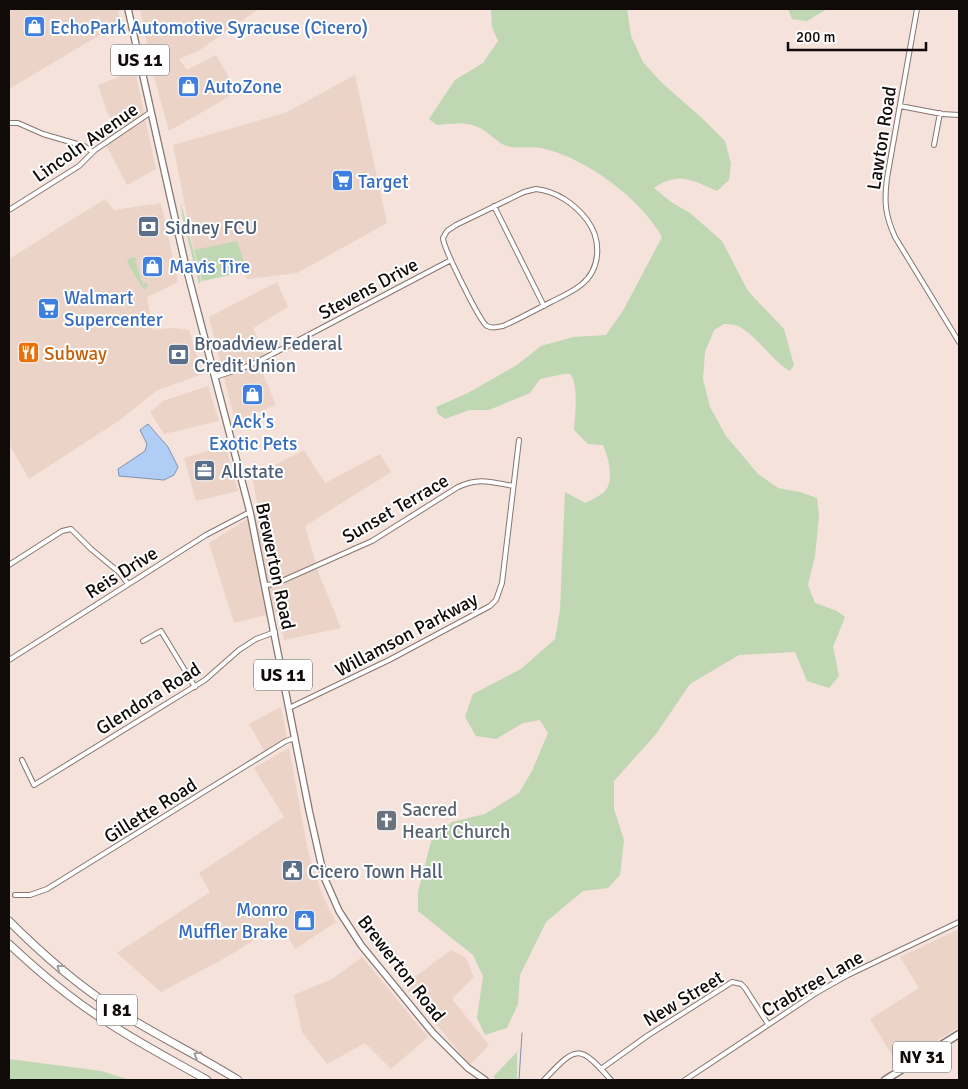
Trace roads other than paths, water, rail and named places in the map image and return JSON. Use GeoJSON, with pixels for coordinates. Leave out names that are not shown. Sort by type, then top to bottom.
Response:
{"type":"FeatureCollection","features":[{"type":"Feature","properties":{"kind":"highway","name":"I 81"},"geometry":{"type":"LineString","coordinates":[[9,921],[54,964],[92,993],[117,1010],[238,1080]]}},
{"type":"Feature","properties":{"kind":"highway","name":"I 81"},"geometry":{"type":"LineString","coordinates":[[9,944],[33,967],[101,1018],[207,1080]]}},
{"type":"Feature","properties":{"kind":"highway","name":"NY 31"},"geometry":{"type":"LineString","coordinates":[[884,1080],[959,1034]]}},
{"type":"Feature","properties":{"kind":"main road","name":"Brewerton Road"},"geometry":{"type":"LineString","coordinates":[[128,9],[185,263],[250,512],[318,856],[324,877],[339,911],[361,945],[433,1033],[468,1068],[485,1080]]}},
{"type":"Feature","properties":{"kind":"street","name":"Lawton Road"},"geometry":{"type":"LineString","coordinates":[[917,9],[885,194],[888,221],[895,237],[959,342]]}},
{"type":"Feature","properties":{"kind":"street"},"geometry":{"type":"LineString","coordinates":[[900,106],[959,115]]}},
{"type":"Feature","properties":{"kind":"street","name":"Lincoln Avenue"},"geometry":{"type":"LineString","coordinates":[[9,210],[73,170],[93,152],[151,112]]}},
{"type":"Feature","properties":{"kind":"street"},"geometry":{"type":"LineString","coordinates":[[934,145],[940,113]]}},
{"type":"Feature","properties":{"kind":"street"},"geometry":{"type":"LineString","coordinates":[[9,123],[18,123],[42,134],[84,146],[93,152]]}},
{"type":"Feature","properties":{"kind":"street"},"geometry":{"type":"LineString","coordinates":[[536,189],[558,195],[572,204],[591,225],[598,253],[592,271],[582,285],[544,306],[503,326],[494,328],[488,327],[479,316],[443,241],[445,233],[456,225],[494,206],[524,192],[536,189]]}},
{"type":"Feature","properties":{"kind":"street"},"geometry":{"type":"LineString","coordinates":[[494,206],[544,306]]}},
{"type":"Feature","properties":{"kind":"street","name":"Stevens Drive"},"geometry":{"type":"LineString","coordinates":[[215,377],[259,361],[451,260]]}},
{"type":"Feature","properties":{"kind":"street","name":"Willamson Parkway"},"geometry":{"type":"LineString","coordinates":[[289,708],[388,660],[490,606],[496,600],[502,583],[519,440]]}},
{"type":"Feature","properties":{"kind":"street","name":"Sunset Terrace"},"geometry":{"type":"LineString","coordinates":[[265,585],[275,584],[372,541],[470,481],[480,480],[513,486]]}},
{"type":"Feature","properties":{"kind":"street","name":"Reis Drive"},"geometry":{"type":"LineString","coordinates":[[9,660],[206,535],[250,512]]}},
{"type":"Feature","properties":{"kind":"street"},"geometry":{"type":"LineString","coordinates":[[9,565],[67,529],[75,531],[91,549],[120,573],[128,584]]}},
{"type":"Feature","properties":{"kind":"street"},"geometry":{"type":"LineString","coordinates":[[143,641],[161,631],[195,687]]}},
{"type":"Feature","properties":{"kind":"street","name":"Glendora Road"},"geometry":{"type":"LineString","coordinates":[[22,760],[34,785],[195,687],[239,650],[256,639],[274,632]]}},
{"type":"Feature","properties":{"kind":"street","name":"Gillette Road"},"geometry":{"type":"LineString","coordinates":[[15,895],[30,894],[47,889],[286,740],[295,738]]}},
{"type":"Feature","properties":{"kind":"street","name":"Crabtree Lane"},"geometry":{"type":"LineString","coordinates":[[685,1080],[816,993],[848,975],[959,922]]}},
{"type":"Feature","properties":{"kind":"street","name":"New Street"},"geometry":{"type":"LineString","coordinates":[[601,1069],[647,1036],[732,982],[741,984],[745,988],[768,1024]]}},
{"type":"Feature","properties":{"kind":"street"},"geometry":{"type":"LineString","coordinates":[[544,1080],[564,1060],[576,1053],[586,1054],[611,1080]]}},
{"type":"Feature","properties":{"kind":"water"},"geometry":{"type":"Polygon","coordinates":[[[148,424],[168,447],[178,467],[174,475],[164,480],[119,476],[118,469],[145,451],[147,444],[140,430],[148,424]]]}},
{"type":"Feature","properties":{"kind":"waterway"},"geometry":{"type":"LineString","coordinates":[[519,1080],[522,1033]]}},
{"type":"Feature","properties":{"kind":"place","name":"EchoPark Automotive Syracuse (Cicero)"},"geometry":{"type":"Point","coordinates":[34,27]}},
{"type":"Feature","properties":{"kind":"place","name":"AutoZone"},"geometry":{"type":"Point","coordinates":[188,86]}},
{"type":"Feature","properties":{"kind":"place","name":"Target"},"geometry":{"type":"Point","coordinates":[342,181]}},
{"type":"Feature","properties":{"kind":"place","name":"Sidney FCU"},"geometry":{"type":"Point","coordinates":[149,227]}},
{"type":"Feature","properties":{"kind":"place","name":"Mavis Tire"},"geometry":{"type":"Point","coordinates":[153,266]}},
{"type":"Feature","properties":{"kind":"place","name":"Walmart Supercenter"},"geometry":{"type":"Point","coordinates":[48,308]}},
{"type":"Feature","properties":{"kind":"place","name":"Subway"},"geometry":{"type":"Point","coordinates":[28,353]}},
{"type":"Feature","properties":{"kind":"place","name":"Broadview Federal Credit Union"},"geometry":{"type":"Point","coordinates":[178,354]}},
{"type":"Feature","properties":{"kind":"place","name":"Ack's Exotic Pets"},"geometry":{"type":"Point","coordinates":[253,395]}},
{"type":"Feature","properties":{"kind":"place","name":"Allstate"},"geometry":{"type":"Point","coordinates":[205,471]}},
{"type":"Feature","properties":{"kind":"place","name":"Sacred Heart Church"},"geometry":{"type":"Point","coordinates":[386,820]}},
{"type":"Feature","properties":{"kind":"place","name":"Cicero Town Hall"},"geometry":{"type":"Point","coordinates":[292,871]}},
{"type":"Feature","properties":{"kind":"place","name":"Monro Muffler Brake"},"geometry":{"type":"Point","coordinates":[304,920]}}]}
